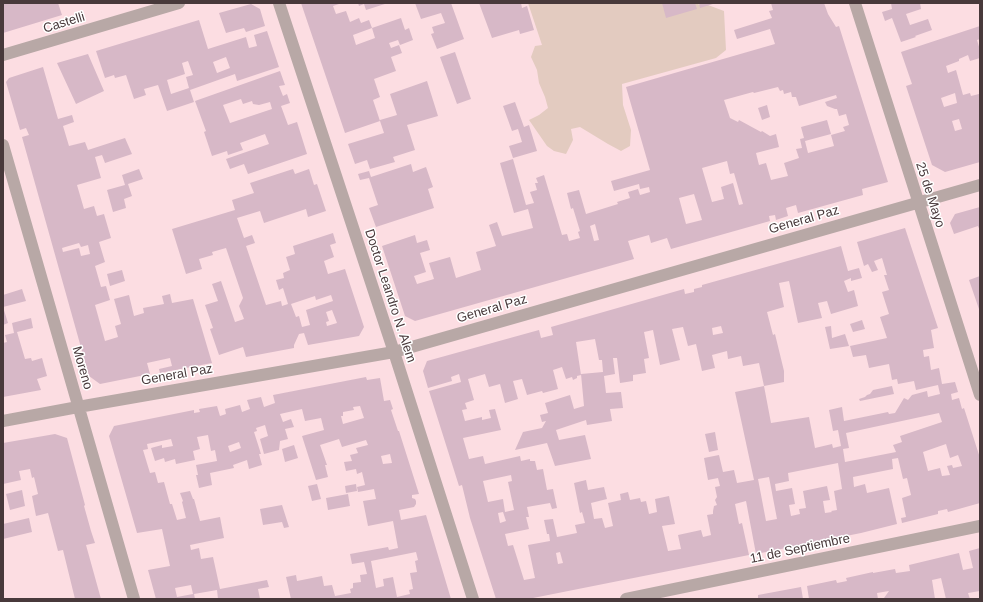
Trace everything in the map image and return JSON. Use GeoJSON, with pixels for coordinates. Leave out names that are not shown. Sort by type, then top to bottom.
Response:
{"type":"FeatureCollection","features":[{"type":"Feature","properties":{"kind":"street","name":"Castelli"},"geometry":{"type":"LineString","coordinates":[[3,55],[179,3]]}},
{"type":"Feature","properties":{"kind":"street","name":"Doctor Leandro N. Alem"},"geometry":{"type":"LineString","coordinates":[[279,3],[394,352],[473,599]]}},
{"type":"Feature","properties":{"kind":"street","name":"25 de Mayo"},"geometry":{"type":"LineString","coordinates":[[855,3],[980,395]]}},
{"type":"Feature","properties":{"kind":"street","name":"Moreno"},"geometry":{"type":"LineString","coordinates":[[3,145],[134,599]]}},
{"type":"Feature","properties":{"kind":"street","name":"General Paz"},"geometry":{"type":"LineString","coordinates":[[3,421],[394,352],[980,184]]}},
{"type":"Feature","properties":{"kind":"street","name":"11 de Septiembre"},"geometry":{"type":"LineString","coordinates":[[626,599],[980,526]]}},
{"type":"Feature","properties":{"kind":"shaded area"},"geometry":{"type":"Polygon","coordinates":[[[528,3],[702,3],[698,5],[708,5],[724,11],[726,50],[716,58],[622,84],[623,105],[631,130],[630,146],[621,151],[580,127],[571,129],[573,140],[566,154],[554,151],[547,146],[529,120],[548,108],[539,83],[537,70],[531,57],[535,46],[542,45],[528,3]]]}},
{"type":"Feature","properties":{"kind":"building"},"geometry":{"type":"Polygon","coordinates":[[[3,3],[58,3],[62,15],[3,33],[3,3]]]}},
{"type":"Feature","properties":{"kind":"building"},"geometry":{"type":"Polygon","coordinates":[[[301,3],[342,3],[333,6],[336,14],[346,11],[350,22],[359,18],[361,23],[369,20],[372,28],[401,18],[405,30],[409,28],[413,40],[400,45],[398,40],[389,43],[391,48],[399,45],[402,53],[391,57],[396,71],[374,79],[380,97],[373,100],[380,121],[345,133],[301,3]],[[372,28],[353,35],[356,45],[375,38],[372,28]]]}},
{"type":"Feature","properties":{"kind":"building"},"geometry":{"type":"Polygon","coordinates":[[[358,3],[388,3],[366,10],[364,4],[359,6],[358,3]]]}},
{"type":"Feature","properties":{"kind":"building"},"geometry":{"type":"Polygon","coordinates":[[[415,3],[451,3],[464,39],[437,49],[431,34],[434,33],[432,27],[445,23],[441,13],[421,19],[415,3]]]}},
{"type":"Feature","properties":{"kind":"building"},"geometry":{"type":"Polygon","coordinates":[[[479,3],[521,3],[522,8],[527,6],[534,30],[520,34],[519,30],[492,38],[479,3]]]}},
{"type":"Feature","properties":{"kind":"building"},"geometry":{"type":"Polygon","coordinates":[[[662,3],[695,3],[697,9],[666,18],[662,3]]]}},
{"type":"Feature","properties":{"kind":"building"},"geometry":{"type":"Polygon","coordinates":[[[699,3],[716,3],[700,8],[699,3]]]}},
{"type":"Feature","properties":{"kind":"building"},"geometry":{"type":"Polygon","coordinates":[[[771,3],[824,3],[828,14],[836,27],[839,26],[888,182],[862,189],[863,195],[798,213],[796,205],[786,208],[788,216],[776,220],[775,215],[769,216],[770,221],[671,249],[667,238],[651,243],[649,235],[628,241],[634,259],[415,321],[405,316],[382,246],[415,235],[417,243],[427,240],[430,250],[420,253],[426,272],[414,276],[417,284],[434,279],[429,263],[450,257],[456,278],[481,270],[476,252],[496,246],[489,225],[497,222],[502,236],[533,228],[528,209],[514,213],[500,163],[513,159],[526,205],[534,203],[530,192],[537,190],[535,183],[538,183],[536,178],[544,175],[562,235],[567,234],[569,241],[580,238],[578,232],[580,231],[573,208],[571,209],[567,193],[579,190],[586,214],[618,204],[617,202],[630,198],[628,192],[638,189],[640,195],[650,192],[649,187],[640,189],[639,184],[614,191],[611,181],[650,170],[626,87],[775,44],[770,29],[737,39],[734,30],[772,18],[769,11],[773,10],[771,3]],[[778,87],[753,92],[724,100],[730,118],[738,122],[739,120],[770,136],[776,134],[779,147],[756,153],[759,165],[766,163],[771,180],[788,176],[784,163],[799,158],[796,149],[802,148],[800,139],[804,138],[801,127],[827,120],[831,134],[805,141],[808,153],[834,146],[831,135],[845,131],[843,127],[849,125],[846,114],[839,116],[837,109],[827,106],[825,102],[837,98],[836,95],[799,106],[796,97],[792,97],[791,92],[784,94],[783,90],[780,91],[778,87]],[[727,161],[702,168],[712,202],[724,199],[721,187],[733,183],[739,205],[743,204],[734,173],[730,174],[727,161]],[[694,194],[679,198],[686,224],[702,220],[694,194]],[[595,224],[590,226],[594,241],[599,240],[595,224]]]}},
{"type":"Feature","properties":{"kind":"building"},"geometry":{"type":"Polygon","coordinates":[[[891,3],[920,3],[921,9],[906,14],[910,25],[928,19],[932,30],[901,42],[892,18],[885,21],[882,12],[892,9],[891,3]]]}},
{"type":"Feature","properties":{"kind":"building"},"geometry":{"type":"Polygon","coordinates":[[[251,4],[260,9],[265,26],[246,32],[244,28],[226,33],[219,13],[251,4]]]}},
{"type":"Feature","properties":{"kind":"building"},"geometry":{"type":"Polygon","coordinates":[[[199,20],[208,49],[246,37],[249,48],[257,46],[254,35],[267,31],[279,67],[237,81],[235,74],[190,90],[194,102],[167,111],[158,85],[144,89],[146,95],[134,99],[126,75],[115,78],[114,75],[105,78],[96,51],[199,20]],[[226,57],[213,62],[217,73],[230,68],[226,57]],[[188,61],[182,63],[185,74],[167,80],[171,94],[189,88],[186,77],[193,75],[188,61]]]}},
{"type":"Feature","properties":{"kind":"building"},"geometry":{"type":"Polygon","coordinates":[[[980,26],[980,39],[977,40],[980,50],[980,58],[970,61],[968,55],[959,59],[959,61],[946,66],[948,73],[956,70],[963,95],[970,93],[971,96],[979,94],[980,96],[980,162],[945,172],[932,165],[906,86],[912,84],[901,52],[980,26]],[[955,93],[941,98],[944,107],[957,103],[955,93]],[[959,119],[952,121],[955,131],[962,129],[959,119]]]}},
{"type":"Feature","properties":{"kind":"building"},"geometry":{"type":"Polygon","coordinates":[[[455,52],[471,99],[457,104],[440,57],[455,52]]]}},
{"type":"Feature","properties":{"kind":"building"},"geometry":{"type":"Polygon","coordinates":[[[88,54],[104,91],[76,104],[57,63],[88,54]]]}},
{"type":"Feature","properties":{"kind":"building"},"geometry":{"type":"Polygon","coordinates":[[[43,67],[58,119],[72,115],[74,122],[63,126],[69,146],[85,142],[88,150],[125,138],[132,154],[105,163],[102,155],[95,157],[101,178],[77,185],[84,209],[94,206],[97,216],[104,214],[111,238],[99,242],[105,262],[95,266],[101,287],[106,286],[110,300],[95,305],[105,341],[118,337],[115,326],[121,324],[114,299],[129,295],[134,316],[144,313],[143,308],[164,304],[162,296],[170,294],[172,303],[193,299],[212,363],[160,373],[159,369],[172,366],[170,358],[147,363],[150,374],[100,384],[89,376],[22,137],[29,135],[26,128],[20,130],[6,82],[9,78],[43,67]],[[79,243],[62,248],[63,252],[79,248],[81,256],[90,254],[88,245],[81,247],[79,243]]]}},
{"type":"Feature","properties":{"kind":"building"},"geometry":{"type":"Polygon","coordinates":[[[280,71],[285,85],[279,86],[283,96],[287,94],[290,103],[281,106],[288,125],[297,122],[307,154],[248,174],[244,164],[230,169],[226,159],[269,144],[265,134],[240,143],[243,150],[228,155],[227,151],[212,156],[204,132],[206,131],[195,101],[280,71]],[[241,99],[223,105],[230,123],[272,109],[270,102],[259,105],[253,104],[252,101],[243,104],[241,99]]]}},
{"type":"Feature","properties":{"kind":"building"},"geometry":{"type":"Polygon","coordinates":[[[427,81],[438,116],[407,125],[415,150],[393,157],[395,162],[370,169],[367,160],[355,164],[348,144],[384,133],[380,120],[397,115],[390,94],[427,81]]]}},
{"type":"Feature","properties":{"kind":"building"},"geometry":{"type":"Polygon","coordinates":[[[515,102],[524,127],[529,125],[537,151],[513,158],[509,146],[522,142],[518,129],[512,131],[503,106],[515,102]]]}},
{"type":"Feature","properties":{"kind":"building"},"geometry":{"type":"Polygon","coordinates":[[[767,105],[770,117],[762,120],[758,108],[767,105]]]}},
{"type":"Feature","properties":{"kind":"building"},"geometry":{"type":"Polygon","coordinates":[[[411,164],[413,172],[426,167],[433,187],[428,189],[434,208],[376,227],[369,208],[378,205],[369,178],[360,180],[358,174],[369,171],[371,177],[411,164]]]}},
{"type":"Feature","properties":{"kind":"building"},"geometry":{"type":"Polygon","coordinates":[[[139,169],[143,179],[128,184],[132,196],[124,199],[126,208],[113,212],[107,190],[125,185],[122,175],[139,169]]]}},
{"type":"Feature","properties":{"kind":"building"},"geometry":{"type":"Polygon","coordinates":[[[293,169],[295,174],[309,169],[314,185],[317,184],[326,211],[308,217],[306,209],[264,223],[260,211],[237,218],[244,238],[252,235],[255,243],[246,246],[266,305],[281,301],[282,306],[288,304],[283,288],[279,290],[276,280],[284,278],[283,273],[290,270],[286,257],[295,254],[293,246],[333,233],[336,243],[330,245],[334,257],[324,261],[328,274],[345,269],[364,327],[359,336],[308,345],[304,333],[299,334],[294,348],[246,357],[243,347],[219,355],[210,329],[213,328],[205,305],[218,301],[212,284],[221,281],[235,322],[244,319],[239,306],[243,298],[226,248],[212,252],[213,255],[199,259],[202,269],[186,274],[172,229],[235,210],[232,200],[254,193],[250,183],[293,169]],[[331,295],[316,300],[315,296],[291,304],[296,317],[299,316],[302,327],[310,325],[306,310],[333,301],[331,295]],[[332,310],[326,312],[329,321],[326,322],[327,326],[337,323],[332,310]]]}},
{"type":"Feature","properties":{"kind":"building"},"geometry":{"type":"Polygon","coordinates":[[[980,207],[980,231],[978,226],[954,234],[950,223],[955,214],[980,207]]]}},
{"type":"Feature","properties":{"kind":"building"},"geometry":{"type":"Polygon","coordinates":[[[905,228],[938,328],[931,330],[934,348],[923,350],[924,357],[929,356],[931,370],[939,368],[942,384],[955,382],[958,392],[951,394],[952,400],[959,398],[962,409],[964,408],[980,458],[980,503],[948,512],[947,509],[938,511],[938,514],[902,523],[901,518],[906,517],[902,498],[911,495],[907,478],[903,479],[898,458],[892,459],[893,469],[853,477],[854,487],[865,484],[867,493],[889,488],[897,524],[861,533],[756,554],[746,501],[735,504],[739,524],[742,523],[749,555],[528,599],[496,599],[470,518],[462,485],[459,486],[429,391],[461,382],[459,374],[451,377],[452,381],[428,388],[423,371],[427,361],[539,330],[541,338],[553,335],[551,327],[684,289],[685,294],[694,292],[694,289],[702,287],[702,285],[841,246],[848,271],[859,268],[862,278],[851,281],[851,278],[844,281],[848,292],[854,290],[858,306],[831,314],[827,301],[818,303],[822,318],[798,323],[789,281],[779,283],[784,307],[767,312],[773,335],[775,334],[784,371],[784,382],[764,386],[771,423],[809,417],[815,448],[832,444],[833,448],[841,446],[838,430],[833,431],[829,410],[842,407],[844,421],[888,412],[889,414],[895,413],[904,398],[908,400],[912,395],[927,391],[928,397],[940,394],[938,385],[916,390],[914,381],[898,384],[897,379],[892,380],[889,364],[869,368],[866,355],[853,357],[850,346],[887,338],[880,317],[889,314],[882,292],[889,290],[884,275],[887,275],[882,258],[874,261],[878,270],[872,272],[868,264],[864,266],[857,242],[905,228]],[[721,326],[712,328],[713,335],[723,333],[721,326]],[[683,327],[672,329],[680,360],[660,365],[653,330],[644,332],[649,358],[644,359],[646,373],[633,375],[633,381],[620,383],[617,358],[613,358],[615,374],[604,376],[606,393],[621,392],[623,408],[610,409],[612,421],[587,425],[586,420],[556,430],[559,440],[585,435],[591,459],[555,466],[547,443],[515,450],[523,432],[542,428],[546,421],[542,422],[540,415],[548,413],[545,403],[570,395],[574,409],[584,406],[581,374],[603,372],[602,360],[599,360],[595,339],[576,342],[581,375],[577,376],[577,378],[573,380],[572,377],[566,379],[562,367],[553,370],[558,389],[527,395],[522,379],[513,381],[518,399],[505,403],[500,384],[489,387],[485,374],[468,379],[474,400],[465,403],[467,409],[462,410],[465,421],[482,417],[482,420],[491,418],[489,410],[495,409],[501,430],[463,438],[469,459],[483,456],[485,464],[520,456],[521,461],[530,459],[530,461],[535,461],[537,470],[543,469],[547,490],[553,489],[557,508],[552,509],[550,503],[527,507],[529,517],[526,517],[529,529],[505,534],[508,546],[513,545],[524,580],[535,578],[528,545],[550,541],[544,520],[553,519],[557,537],[577,533],[575,525],[585,523],[582,512],[580,513],[574,483],[586,480],[588,490],[604,487],[607,499],[591,503],[594,519],[602,518],[605,528],[613,526],[608,503],[621,500],[620,494],[628,492],[630,500],[640,498],[641,502],[646,501],[649,514],[657,512],[655,499],[669,496],[675,524],[662,526],[668,551],[681,549],[678,535],[701,530],[703,537],[711,535],[707,515],[713,514],[714,506],[717,505],[715,500],[717,497],[715,487],[720,486],[718,478],[708,480],[704,458],[719,455],[723,472],[734,470],[737,483],[754,480],[735,392],[764,386],[759,363],[743,366],[741,356],[728,359],[727,351],[712,355],[715,368],[702,371],[696,344],[688,346],[683,327]],[[939,413],[846,433],[849,448],[843,449],[845,462],[896,452],[893,445],[902,442],[900,436],[942,422],[939,413]],[[946,444],[923,452],[928,471],[940,468],[942,476],[950,475],[947,466],[952,465],[953,468],[962,466],[958,455],[950,458],[946,444]],[[838,463],[788,473],[789,481],[775,484],[776,491],[792,488],[795,504],[789,505],[791,516],[800,514],[799,509],[806,508],[803,491],[827,486],[830,500],[823,501],[825,513],[837,510],[834,491],[842,489],[838,463]],[[511,475],[483,481],[488,502],[503,499],[505,512],[514,510],[508,482],[512,481],[511,475]],[[769,477],[758,479],[766,521],[777,519],[769,477]],[[503,512],[498,513],[500,523],[506,521],[503,512]],[[560,552],[556,553],[558,564],[563,563],[560,552]]]}},
{"type":"Feature","properties":{"kind":"building"},"geometry":{"type":"Polygon","coordinates":[[[122,270],[125,281],[110,286],[107,274],[122,270]]]}},
{"type":"Feature","properties":{"kind":"building"},"geometry":{"type":"Polygon","coordinates":[[[980,276],[980,312],[969,280],[980,276]]]}},
{"type":"Feature","properties":{"kind":"building"},"geometry":{"type":"Polygon","coordinates":[[[22,289],[26,301],[3,307],[3,295],[22,289]]]}},
{"type":"Feature","properties":{"kind":"building"},"geometry":{"type":"Polygon","coordinates":[[[3,307],[8,323],[3,325],[3,307]]]}},
{"type":"Feature","properties":{"kind":"building"},"geometry":{"type":"Polygon","coordinates":[[[31,318],[33,328],[17,332],[25,359],[31,358],[32,361],[42,358],[47,376],[37,379],[41,390],[3,397],[3,343],[7,342],[5,335],[14,333],[12,323],[31,318]]]}},
{"type":"Feature","properties":{"kind":"building"},"geometry":{"type":"Polygon","coordinates":[[[862,320],[865,329],[853,332],[850,324],[862,320]]]}},
{"type":"Feature","properties":{"kind":"building"},"geometry":{"type":"Polygon","coordinates":[[[831,326],[832,338],[845,334],[849,346],[830,349],[825,327],[831,326]]]}},
{"type":"Feature","properties":{"kind":"building"},"geometry":{"type":"Polygon","coordinates":[[[366,377],[367,380],[380,378],[384,401],[390,400],[393,409],[391,410],[419,494],[412,495],[412,498],[416,501],[414,507],[399,510],[401,520],[426,515],[451,599],[291,599],[286,577],[296,575],[297,581],[322,576],[324,586],[332,585],[335,596],[351,593],[350,589],[353,588],[353,583],[361,582],[360,575],[367,574],[364,562],[352,564],[350,554],[388,547],[389,550],[398,548],[393,521],[368,526],[363,501],[376,499],[374,489],[358,492],[357,487],[365,485],[362,472],[357,474],[356,469],[346,471],[344,462],[352,461],[350,455],[358,453],[356,448],[368,445],[366,440],[342,447],[339,439],[320,445],[327,465],[325,465],[328,477],[316,480],[302,436],[324,430],[321,418],[305,421],[302,409],[280,414],[283,422],[291,419],[294,427],[285,429],[288,439],[280,441],[279,450],[264,454],[260,439],[268,436],[265,425],[256,428],[257,431],[254,432],[261,454],[259,454],[262,465],[249,469],[247,460],[233,465],[234,468],[210,473],[212,485],[199,488],[196,475],[198,475],[196,465],[217,461],[215,450],[211,451],[208,435],[197,437],[200,449],[193,451],[195,460],[176,464],[175,459],[165,462],[164,458],[155,461],[151,448],[162,445],[162,448],[173,446],[171,439],[147,444],[148,449],[143,450],[150,473],[155,472],[158,483],[164,482],[170,504],[172,504],[177,520],[186,518],[180,493],[190,491],[194,499],[200,521],[220,517],[224,538],[190,545],[191,550],[199,548],[201,559],[213,557],[220,589],[267,580],[269,587],[258,589],[260,599],[218,599],[217,590],[194,594],[195,599],[156,599],[148,570],[170,566],[162,529],[137,533],[109,436],[114,426],[194,410],[194,413],[200,412],[199,409],[217,406],[220,416],[226,414],[225,409],[240,405],[242,412],[250,409],[247,400],[261,397],[264,407],[275,403],[273,395],[366,377]],[[360,406],[353,407],[354,410],[343,412],[343,416],[341,416],[343,424],[364,418],[360,406]],[[239,442],[228,446],[230,452],[241,448],[239,442]],[[390,454],[381,456],[383,464],[392,463],[390,454]],[[416,552],[371,561],[376,588],[384,586],[383,579],[393,577],[397,597],[410,594],[409,590],[413,589],[410,573],[417,572],[415,561],[418,560],[416,552]],[[191,585],[175,588],[177,597],[193,594],[191,585]]]}},
{"type":"Feature","properties":{"kind":"building"},"geometry":{"type":"Polygon","coordinates":[[[892,386],[894,394],[860,401],[859,399],[870,394],[873,390],[892,386]]]}},
{"type":"Feature","properties":{"kind":"building"},"geometry":{"type":"Polygon","coordinates":[[[715,432],[718,450],[709,452],[705,434],[715,432]]]}},
{"type":"Feature","properties":{"kind":"building"},"geometry":{"type":"Polygon","coordinates":[[[55,434],[67,438],[95,543],[86,545],[101,599],[75,599],[63,550],[58,551],[48,513],[36,516],[32,496],[38,494],[34,477],[32,478],[30,469],[19,471],[21,480],[3,484],[3,443],[55,434]]]}},
{"type":"Feature","properties":{"kind":"building"},"geometry":{"type":"Polygon","coordinates":[[[294,445],[298,458],[285,462],[282,449],[294,445]]]}},
{"type":"Feature","properties":{"kind":"building"},"geometry":{"type":"Polygon","coordinates":[[[317,484],[321,499],[312,501],[308,486],[317,484]]]}},
{"type":"Feature","properties":{"kind":"building"},"geometry":{"type":"Polygon","coordinates":[[[356,484],[357,491],[346,493],[345,486],[356,484]]]}},
{"type":"Feature","properties":{"kind":"building"},"geometry":{"type":"Polygon","coordinates":[[[22,490],[25,506],[10,510],[6,494],[22,490]]]}},
{"type":"Feature","properties":{"kind":"building"},"geometry":{"type":"Polygon","coordinates":[[[348,494],[350,506],[328,510],[326,498],[348,494]]]}},
{"type":"Feature","properties":{"kind":"building"},"geometry":{"type":"Polygon","coordinates":[[[282,505],[289,527],[284,528],[282,522],[263,525],[260,509],[282,505]]]}},
{"type":"Feature","properties":{"kind":"building"},"geometry":{"type":"Polygon","coordinates":[[[29,518],[32,532],[3,539],[3,524],[29,518]]]}},
{"type":"Feature","properties":{"kind":"building"},"geometry":{"type":"Polygon","coordinates":[[[980,548],[980,591],[968,593],[970,599],[946,599],[941,578],[932,580],[935,599],[885,599],[884,598],[889,591],[877,593],[878,599],[809,599],[807,586],[836,580],[837,583],[847,581],[846,578],[873,572],[895,569],[896,573],[910,571],[909,565],[959,553],[963,570],[973,568],[969,551],[980,548]]]}},
{"type":"Feature","properties":{"kind":"building"},"geometry":{"type":"Polygon","coordinates":[[[801,587],[803,599],[758,599],[758,595],[801,587]]]}}]}
